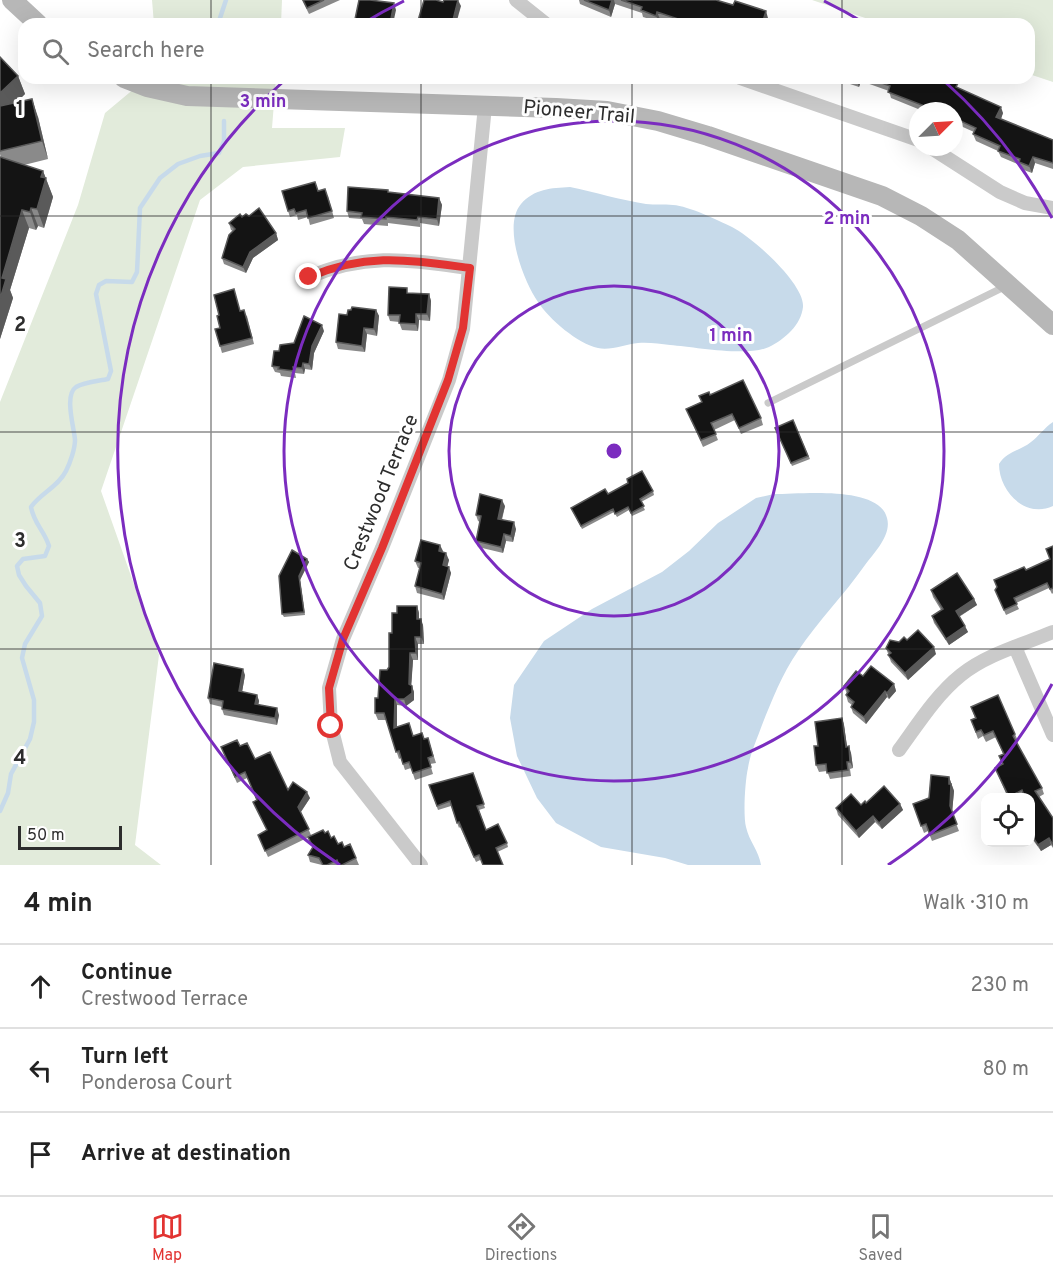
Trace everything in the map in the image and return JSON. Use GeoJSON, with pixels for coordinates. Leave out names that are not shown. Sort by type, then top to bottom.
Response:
{"type":"FeatureCollection","features":[{"type":"Feature","properties":{"kind":"main road"},"geometry":{"type":"LineString","coordinates":[[12,0],[32,18]]}},
{"type":"Feature","properties":{"kind":"main road","name":"Pioneer Trail"},"geometry":{"type":"LineString","coordinates":[[139,84],[187,96],[607,111],[658,121],[841,180],[882,196],[921,216],[958,240],[1053,325]]}},
{"type":"Feature","properties":{"kind":"street"},"geometry":{"type":"LineString","coordinates":[[516,0],[538,18]]}},
{"type":"Feature","properties":{"kind":"street"},"geometry":{"type":"LineString","coordinates":[[757,84],[909,137]]}},
{"type":"Feature","properties":{"kind":"street","name":"Crestwood Terrace"},"geometry":{"type":"LineString","coordinates":[[421,865],[340,762],[331,726],[329,688],[343,639],[382,548],[448,380],[463,328],[484,106]]}},
{"type":"Feature","properties":{"kind":"street"},"geometry":{"type":"LineString","coordinates":[[944,156],[1000,192],[1025,203],[1053,208]]}},
{"type":"Feature","properties":{"kind":"street"},"geometry":{"type":"LineString","coordinates":[[309,277],[330,268],[362,261],[405,259],[470,268]]}},
{"type":"Feature","properties":{"kind":"street"},"geometry":{"type":"LineString","coordinates":[[899,750],[935,701],[962,674],[994,655],[1053,632]]}},
{"type":"Feature","properties":{"kind":"street"},"geometry":{"type":"LineString","coordinates":[[1015,646],[1053,735]]}},
{"type":"Feature","properties":{"kind":"lane"},"geometry":{"type":"LineString","coordinates":[[768,403],[1009,285]]}},
{"type":"Feature","properties":{"kind":"green space"},"geometry":{"type":"Polygon","coordinates":[[[152,0],[282,0],[281,18],[154,18],[152,0]]]}},
{"type":"Feature","properties":{"kind":"green space"},"geometry":{"type":"Polygon","coordinates":[[[812,0],[1053,0],[1053,82],[1035,76],[1035,18],[865,18],[812,0]]]}},
{"type":"Feature","properties":{"kind":"green space"},"geometry":{"type":"Polygon","coordinates":[[[137,84],[276,84],[272,128],[345,128],[340,157],[243,167],[200,200],[101,491],[159,655],[135,845],[161,865],[0,865],[0,402],[78,205],[105,113],[137,84]]]}},
{"type":"Feature","properties":{"kind":"water"},"geometry":{"type":"Polygon","coordinates":[[[570,187],[636,202],[680,206],[741,232],[776,262],[796,286],[803,307],[799,320],[786,336],[775,344],[760,350],[721,350],[646,343],[603,349],[582,342],[557,323],[532,293],[521,268],[514,239],[516,214],[526,199],[543,190],[570,187]]]}},
{"type":"Feature","properties":{"kind":"water"},"geometry":{"type":"Polygon","coordinates":[[[1053,422],[1053,506],[1033,509],[1024,506],[1009,493],[1000,474],[999,464],[1006,456],[1031,442],[1053,422]]]}},
{"type":"Feature","properties":{"kind":"water"},"geometry":{"type":"Polygon","coordinates":[[[820,493],[855,496],[870,500],[881,507],[888,524],[885,537],[877,549],[792,660],[782,678],[754,746],[747,774],[745,822],[761,865],[688,865],[665,858],[601,847],[556,823],[537,798],[517,756],[510,718],[514,685],[544,641],[592,609],[662,572],[689,551],[718,523],[756,498],[774,494],[820,493]]]}},
{"type":"Feature","properties":{"kind":"building"},"geometry":{"type":"Polygon","coordinates":[[[303,0],[324,0],[307,8],[303,0]]]}},
{"type":"Feature","properties":{"kind":"building"},"geometry":{"type":"Polygon","coordinates":[[[359,0],[394,3],[391,18],[355,18],[359,0]]]}},
{"type":"Feature","properties":{"kind":"building"},"geometry":{"type":"Polygon","coordinates":[[[424,0],[443,2],[444,0],[458,0],[454,18],[419,18],[424,0]]]}},
{"type":"Feature","properties":{"kind":"building"},"geometry":{"type":"Polygon","coordinates":[[[584,0],[612,0],[609,10],[584,0]]]}},
{"type":"Feature","properties":{"kind":"building"},"geometry":{"type":"Polygon","coordinates":[[[621,0],[716,0],[733,5],[735,1],[766,11],[764,18],[675,18],[657,12],[656,16],[641,10],[642,7],[621,0]]]}},
{"type":"Feature","properties":{"kind":"building"},"geometry":{"type":"Polygon","coordinates":[[[0,57],[18,76],[0,93],[0,57]]]}},
{"type":"Feature","properties":{"kind":"building"},"geometry":{"type":"Polygon","coordinates":[[[884,84],[958,84],[956,87],[1001,107],[996,117],[1053,140],[1053,163],[1033,157],[1029,166],[1019,162],[1020,159],[998,151],[1000,146],[973,134],[976,128],[963,122],[963,102],[914,102],[888,92],[890,86],[884,84]]]}},
{"type":"Feature","properties":{"kind":"building"},"geometry":{"type":"Polygon","coordinates":[[[32,99],[42,141],[0,151],[0,106],[32,99]]]}},
{"type":"Feature","properties":{"kind":"building"},"geometry":{"type":"Polygon","coordinates":[[[0,157],[43,171],[41,177],[46,178],[37,209],[31,208],[30,212],[22,210],[2,278],[6,279],[0,299],[0,157]]]}},
{"type":"Feature","properties":{"kind":"building"},"geometry":{"type":"Polygon","coordinates":[[[315,182],[318,191],[325,189],[332,211],[308,218],[306,210],[296,213],[294,209],[288,211],[282,191],[315,182]]]}},
{"type":"Feature","properties":{"kind":"building"},"geometry":{"type":"Polygon","coordinates":[[[348,187],[388,190],[388,192],[439,198],[437,219],[361,217],[362,213],[347,211],[348,187]]]}},
{"type":"Feature","properties":{"kind":"building"},"geometry":{"type":"Polygon","coordinates":[[[259,208],[276,233],[250,252],[243,267],[222,258],[229,235],[235,229],[229,223],[240,214],[242,217],[246,214],[249,216],[259,208]]]}},
{"type":"Feature","properties":{"kind":"building"},"geometry":{"type":"Polygon","coordinates":[[[389,287],[407,288],[407,293],[429,294],[427,314],[416,314],[416,324],[399,323],[400,315],[388,315],[389,287]]]}},
{"type":"Feature","properties":{"kind":"building"},"geometry":{"type":"Polygon","coordinates":[[[234,289],[240,311],[244,310],[252,338],[220,346],[215,329],[220,328],[214,295],[234,289]]]}},
{"type":"Feature","properties":{"kind":"building"},"geometry":{"type":"Polygon","coordinates":[[[352,307],[376,310],[374,329],[364,328],[362,346],[336,342],[339,314],[347,315],[348,310],[352,307]]]}},
{"type":"Feature","properties":{"kind":"building"},"geometry":{"type":"Polygon","coordinates":[[[304,316],[322,325],[312,346],[309,364],[303,363],[302,368],[293,367],[294,371],[272,366],[274,351],[279,351],[280,345],[294,343],[304,316]]]}},
{"type":"Feature","properties":{"kind":"building"},"geometry":{"type":"Polygon","coordinates":[[[743,380],[761,418],[739,428],[732,414],[711,423],[716,434],[701,440],[686,409],[702,402],[699,396],[709,392],[710,395],[743,380]]]}},
{"type":"Feature","properties":{"kind":"building"},"geometry":{"type":"Polygon","coordinates":[[[793,420],[808,456],[791,463],[775,428],[793,420]]]}},
{"type":"Feature","properties":{"kind":"building"},"geometry":{"type":"Polygon","coordinates":[[[642,471],[653,491],[640,499],[644,506],[631,513],[628,507],[615,514],[613,509],[581,526],[571,508],[605,489],[608,494],[628,483],[627,479],[642,471]]]}},
{"type":"Feature","properties":{"kind":"building"},"geometry":{"type":"Polygon","coordinates":[[[480,494],[502,500],[498,519],[514,522],[511,536],[504,534],[501,547],[476,541],[481,516],[476,515],[480,494]]]}},
{"type":"Feature","properties":{"kind":"building"},"geometry":{"type":"Polygon","coordinates":[[[421,540],[440,545],[439,551],[446,553],[443,565],[449,567],[442,594],[415,586],[421,563],[415,561],[421,540]]]}},
{"type":"Feature","properties":{"kind":"building"},"geometry":{"type":"Polygon","coordinates":[[[1053,546],[1053,588],[1050,589],[1047,583],[1014,598],[1017,604],[1004,610],[995,590],[997,587],[994,580],[1024,567],[1026,570],[1050,559],[1046,549],[1053,546]]]}},
{"type":"Feature","properties":{"kind":"building"},"geometry":{"type":"Polygon","coordinates":[[[292,550],[307,559],[299,576],[304,612],[282,614],[279,576],[292,550]]]}},
{"type":"Feature","properties":{"kind":"building"},"geometry":{"type":"Polygon","coordinates":[[[957,573],[974,599],[956,611],[965,626],[946,639],[932,616],[943,609],[931,590],[957,573]]]}},
{"type":"Feature","properties":{"kind":"building"},"geometry":{"type":"Polygon","coordinates":[[[397,606],[417,606],[417,619],[421,619],[421,637],[415,637],[416,653],[410,653],[409,684],[412,686],[412,693],[404,699],[395,699],[394,728],[409,723],[413,736],[422,733],[424,739],[428,738],[433,756],[428,758],[431,767],[413,773],[409,762],[403,764],[399,751],[396,752],[384,713],[375,713],[380,670],[387,670],[389,667],[389,633],[392,633],[392,613],[397,613],[397,606]]]}},
{"type":"Feature","properties":{"kind":"building"},"geometry":{"type":"Polygon","coordinates":[[[918,630],[934,647],[905,673],[888,655],[891,653],[886,648],[890,640],[899,642],[904,637],[907,640],[918,630]]]}},
{"type":"Feature","properties":{"kind":"building"},"geometry":{"type":"Polygon","coordinates":[[[214,663],[243,669],[239,691],[257,695],[255,704],[277,708],[275,718],[222,709],[223,701],[208,698],[214,663]]]}},
{"type":"Feature","properties":{"kind":"building"},"geometry":{"type":"Polygon","coordinates":[[[871,666],[894,684],[887,693],[885,691],[864,717],[851,707],[854,702],[846,695],[849,691],[844,686],[856,671],[863,676],[871,666]]]}},
{"type":"Feature","properties":{"kind":"building"},"geometry":{"type":"Polygon","coordinates":[[[998,695],[1015,734],[1013,736],[1042,788],[1035,791],[1053,818],[1053,845],[1049,838],[1038,845],[1035,840],[1035,793],[1023,793],[1022,790],[1016,793],[1007,793],[995,768],[1003,764],[999,756],[1004,754],[993,731],[984,735],[981,730],[976,732],[971,720],[976,718],[971,707],[998,695]]]}},
{"type":"Feature","properties":{"kind":"building"},"geometry":{"type":"Polygon","coordinates":[[[842,718],[846,747],[849,746],[848,770],[827,773],[826,764],[816,765],[814,746],[818,746],[815,722],[842,718]]]}},
{"type":"Feature","properties":{"kind":"building"},"geometry":{"type":"Polygon","coordinates":[[[237,740],[240,746],[247,743],[255,759],[270,752],[288,790],[293,782],[307,792],[298,807],[309,829],[265,851],[258,835],[267,830],[253,802],[257,800],[245,772],[235,777],[221,747],[237,740]]]}},
{"type":"Feature","properties":{"kind":"building"},"geometry":{"type":"Polygon","coordinates":[[[473,773],[484,804],[477,806],[486,830],[498,824],[507,843],[496,848],[503,865],[483,865],[479,855],[474,857],[459,822],[457,823],[450,801],[437,806],[429,785],[473,773]]]}},
{"type":"Feature","properties":{"kind":"building"},"geometry":{"type":"Polygon","coordinates":[[[931,775],[949,777],[950,806],[957,824],[930,835],[926,824],[921,826],[913,804],[929,798],[931,775]]]}},
{"type":"Feature","properties":{"kind":"building"},"geometry":{"type":"Polygon","coordinates":[[[884,786],[900,804],[879,823],[873,816],[856,831],[836,808],[851,794],[861,805],[865,801],[866,803],[884,786]]]}},
{"type":"Feature","properties":{"kind":"building"},"geometry":{"type":"Polygon","coordinates":[[[323,830],[325,833],[328,831],[331,838],[334,836],[338,844],[342,842],[344,847],[350,844],[356,858],[342,865],[339,865],[337,860],[323,865],[319,858],[308,855],[313,847],[308,837],[323,830]]]}},
{"type":"Feature","properties":{"kind":"waterway"},"geometry":{"type":"LineString","coordinates":[[220,18],[226,0]]}},
{"type":"Feature","properties":{"kind":"waterway"},"geometry":{"type":"LineString","coordinates":[[0,811],[8,793],[11,774],[30,739],[34,722],[34,700],[22,658],[25,644],[42,616],[40,603],[19,575],[17,566],[23,559],[45,556],[49,546],[34,518],[31,507],[63,477],[71,460],[75,440],[70,404],[72,391],[83,384],[108,379],[111,371],[96,294],[99,285],[106,281],[132,282],[137,272],[140,208],[160,178],[178,164],[200,156],[219,153],[224,141],[224,121]]}},
{"type":"Feature","properties":{"kind":"route"},"geometry":{"type":"LineString","coordinates":[[309,277],[330,268],[362,261],[405,259],[470,268],[463,328],[448,380],[382,548],[343,639],[329,688],[331,726]]}}]}
